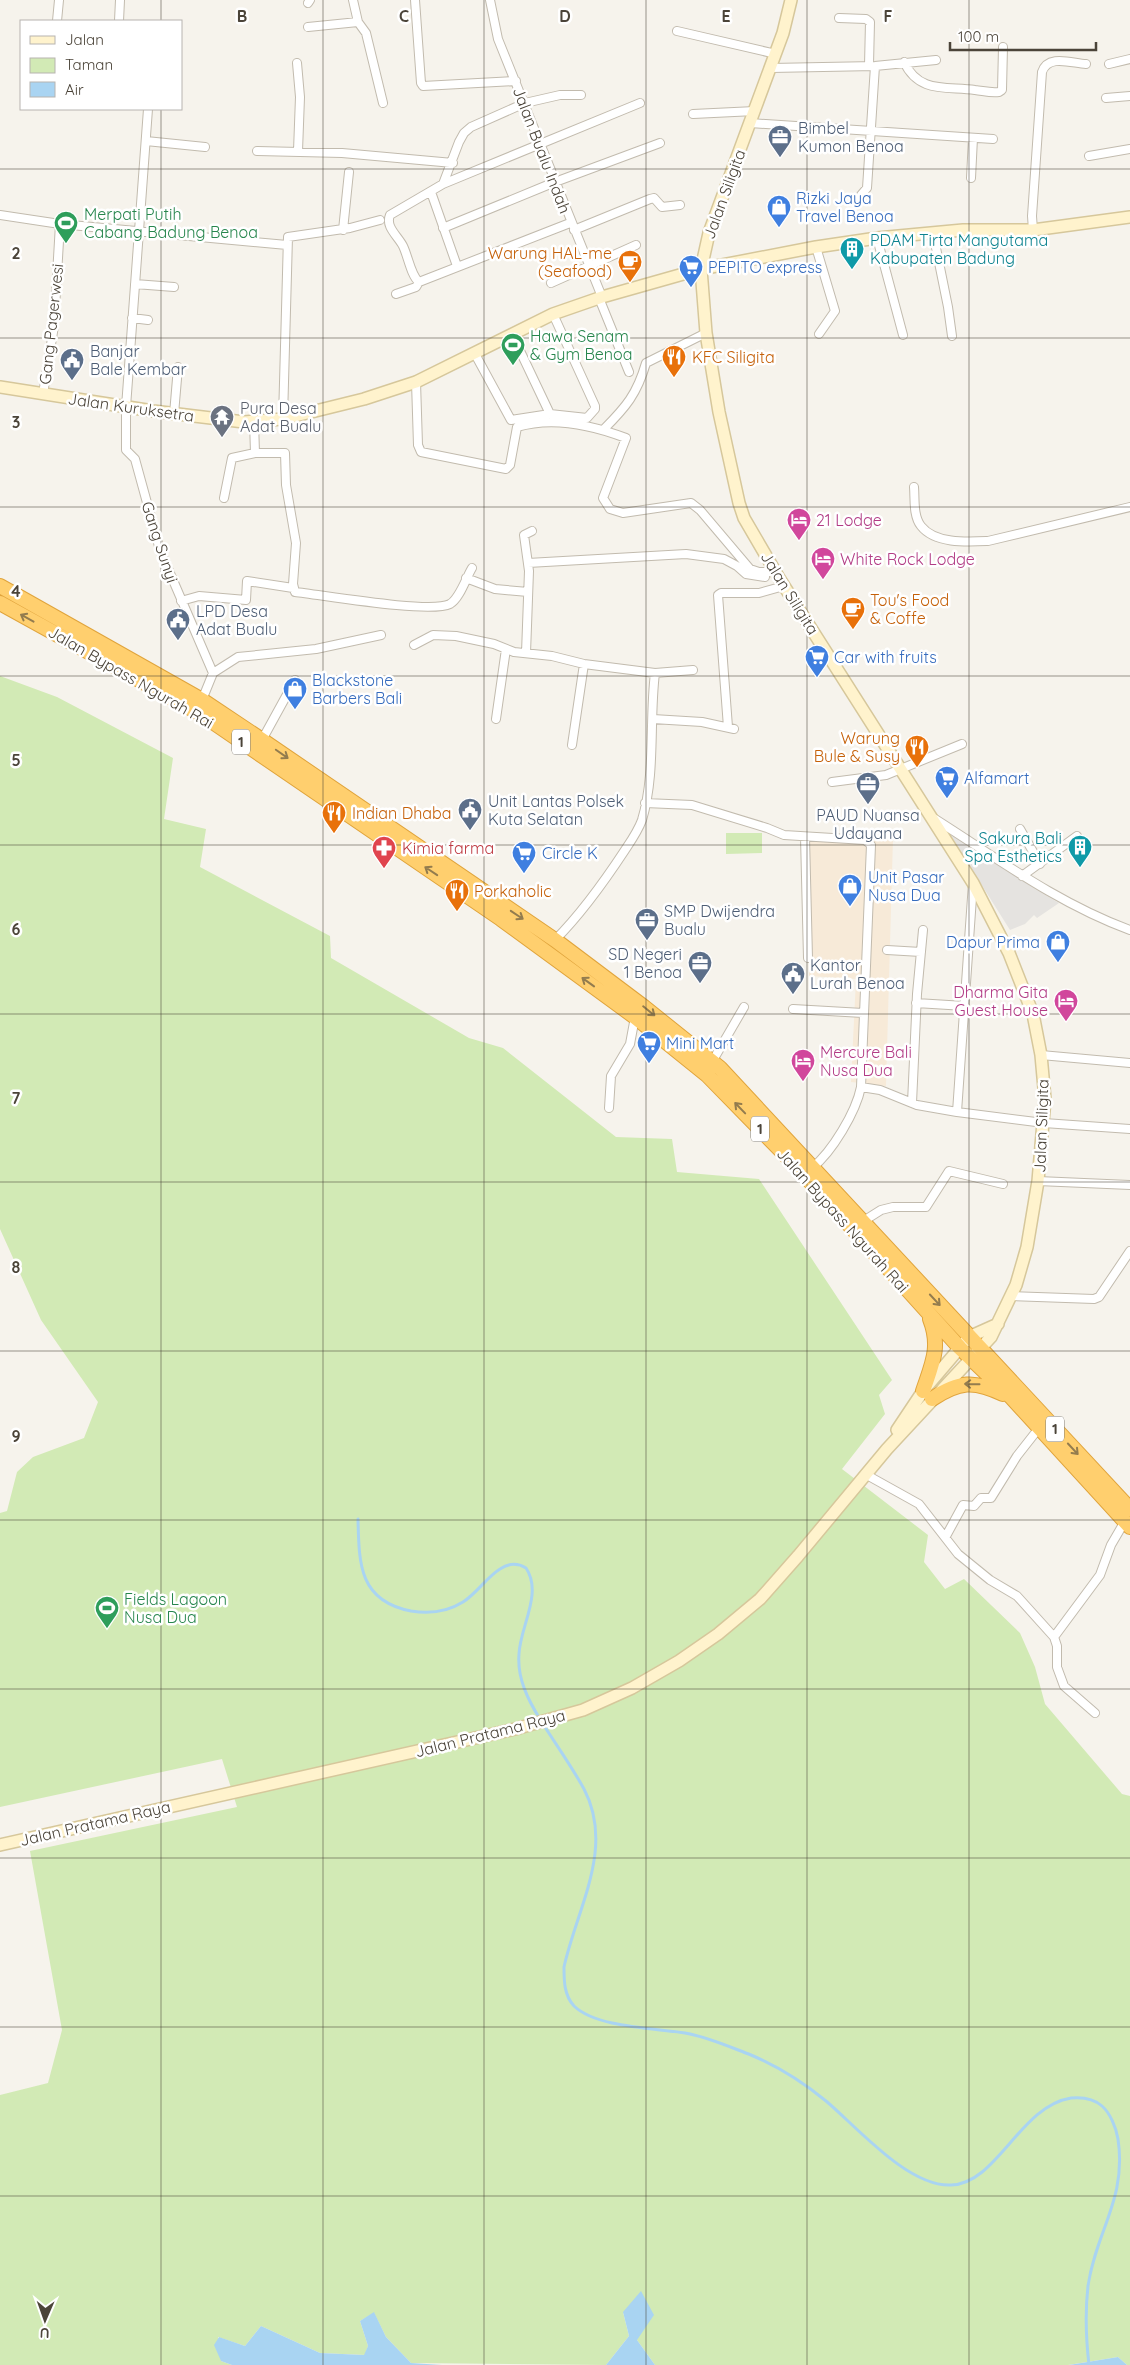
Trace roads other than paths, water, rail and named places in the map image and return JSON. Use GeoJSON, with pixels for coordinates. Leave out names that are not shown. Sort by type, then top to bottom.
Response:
{"type":"FeatureCollection","features":[{"type":"Feature","properties":{"kind":"highway","name":"Jalan Bypass Ngurah Rai"},"geometry":{"type":"LineString","coordinates":[[0,586],[81,640],[201,714],[501,919],[635,1017],[707,1075],[797,1167],[960,1348],[976,1354],[1128,1519]]}},
{"type":"Feature","properties":{"kind":"highway","name":"Jalan Bypass Ngurah Rai"},"geometry":{"type":"LineString","coordinates":[[0,602],[202,700],[555,940],[644,1007],[712,1062],[969,1337],[976,1354],[1012,1398],[1128,1519]]}},
{"type":"Feature","properties":{"kind":"highway"},"geometry":{"type":"LineString","coordinates":[[928,1313],[937,1339],[927,1395],[965,1383],[983,1384],[1012,1398]]}},
{"type":"Feature","properties":{"kind":"main road","name":"Jalan Siligita"},"geometry":{"type":"LineString","coordinates":[[791,0],[776,54],[709,233],[702,269],[706,333],[720,421],[744,518],[779,579],[973,884],[1012,962],[1033,1014],[1041,1056],[1045,1099],[1038,1181],[1027,1247],[1012,1296],[991,1337],[976,1354]]}},
{"type":"Feature","properties":{"kind":"main road","name":"Jalan Kuruksetra"},"geometry":{"type":"LineString","coordinates":[[0,387],[174,414],[254,421],[283,419],[364,399],[416,382],[554,314],[600,298],[702,269],[816,246],[877,238],[933,233],[1034,230],[1130,217]]}},
{"type":"Feature","properties":{"kind":"main road"},"geometry":{"type":"LineString","coordinates":[[969,1337],[998,1324]]}},
{"type":"Feature","properties":{"kind":"main road","name":"Jalan Pratama Raya"},"geometry":{"type":"LineString","coordinates":[[0,1845],[515,1729],[583,1710],[632,1688],[679,1661],[718,1634],[760,1599],[887,1449],[969,1337]]}},
{"type":"Feature","properties":{"kind":"main road","name":"Jalan Pratama Raya"},"geometry":{"type":"LineString","coordinates":[[927,1395],[976,1354]]}},
{"type":"Feature","properties":{"kind":"street"},"geometry":{"type":"LineString","coordinates":[[56,20],[59,0]]}},
{"type":"Feature","properties":{"kind":"street"},"geometry":{"type":"LineString","coordinates":[[119,20],[120,0]]}},
{"type":"Feature","properties":{"kind":"street"},"geometry":{"type":"LineString","coordinates":[[353,0],[358,22],[366,33],[383,103]]}},
{"type":"Feature","properties":{"kind":"street"},"geometry":{"type":"LineString","coordinates":[[415,0],[421,83],[423,86],[516,81]]}},
{"type":"Feature","properties":{"kind":"street","name":"Jalan Bualu Indah"},"geometry":{"type":"LineString","coordinates":[[490,0],[498,40],[525,103],[629,372]]}},
{"type":"Feature","properties":{"kind":"street"},"geometry":{"type":"LineString","coordinates":[[839,18],[866,19],[870,22],[872,65],[870,133],[867,188],[861,195]]}},
{"type":"Feature","properties":{"kind":"street"},"geometry":{"type":"LineString","coordinates":[[308,27],[358,22]]}},
{"type":"Feature","properties":{"kind":"street"},"geometry":{"type":"LineString","coordinates":[[677,31],[776,54]]}},
{"type":"Feature","properties":{"kind":"street"},"geometry":{"type":"LineString","coordinates":[[904,62],[914,78],[924,83],[946,89],[999,92],[1002,90],[1003,47]]}},
{"type":"Feature","properties":{"kind":"street"},"geometry":{"type":"LineString","coordinates":[[771,68],[872,65],[936,60]]}},
{"type":"Feature","properties":{"kind":"street"},"geometry":{"type":"LineString","coordinates":[[1109,64],[1130,60]]}},
{"type":"Feature","properties":{"kind":"street"},"geometry":{"type":"LineString","coordinates":[[1034,230],[1032,216],[1044,65],[1050,61],[1086,64]]}},
{"type":"Feature","properties":{"kind":"street"},"geometry":{"type":"LineString","coordinates":[[297,63],[300,97],[298,151]]}},
{"type":"Feature","properties":{"kind":"street"},"geometry":{"type":"LineString","coordinates":[[443,184],[459,142],[467,130],[525,103],[560,95],[581,95]]}},
{"type":"Feature","properties":{"kind":"street"},"geometry":{"type":"LineString","coordinates":[[1106,98],[1130,96]]}},
{"type":"Feature","properties":{"kind":"street"},"geometry":{"type":"LineString","coordinates":[[283,419],[287,245],[289,236],[343,230],[384,221],[443,184],[640,103]]}},
{"type":"Feature","properties":{"kind":"street","name":"Gang Sunyi"},"geometry":{"type":"LineString","coordinates":[[148,110],[126,407],[126,450],[135,459],[151,522],[181,601],[213,673]]}},
{"type":"Feature","properties":{"kind":"street"},"geometry":{"type":"LineString","coordinates":[[693,114],[755,111]]}},
{"type":"Feature","properties":{"kind":"street"},"geometry":{"type":"LineString","coordinates":[[750,123],[870,133],[993,140]]}},
{"type":"Feature","properties":{"kind":"street"},"geometry":{"type":"LineString","coordinates":[[970,178],[973,138]]}},
{"type":"Feature","properties":{"kind":"street"},"geometry":{"type":"LineString","coordinates":[[146,141],[205,147]]}},
{"type":"Feature","properties":{"kind":"street"},"geometry":{"type":"LineString","coordinates":[[443,228],[555,182],[660,143]]}},
{"type":"Feature","properties":{"kind":"street"},"geometry":{"type":"LineString","coordinates":[[1089,156],[1130,149]]}},
{"type":"Feature","properties":{"kind":"street"},"geometry":{"type":"LineString","coordinates":[[256,151],[298,151],[416,158],[452,163]]}},
{"type":"Feature","properties":{"kind":"street"},"geometry":{"type":"LineString","coordinates":[[343,230],[349,172]]}},
{"type":"Feature","properties":{"kind":"street"},"geometry":{"type":"LineString","coordinates":[[431,192],[457,266]]}},
{"type":"Feature","properties":{"kind":"street"},"geometry":{"type":"LineString","coordinates":[[396,294],[416,287],[421,282],[457,266],[652,198],[662,207],[680,205]]}},
{"type":"Feature","properties":{"kind":"street"},"geometry":{"type":"LineString","coordinates":[[0,215],[60,224],[287,245]]}},
{"type":"Feature","properties":{"kind":"street"},"geometry":{"type":"LineString","coordinates":[[384,221],[398,236],[408,257],[415,279],[421,282]]}},
{"type":"Feature","properties":{"kind":"street","name":"Gang Pagerwesi"},"geometry":{"type":"LineString","coordinates":[[44,394],[54,326],[60,224]]}},
{"type":"Feature","properties":{"kind":"street"},"geometry":{"type":"LineString","coordinates":[[933,233],[952,336]]}},
{"type":"Feature","properties":{"kind":"street"},"geometry":{"type":"LineString","coordinates":[[877,238],[903,335]]}},
{"type":"Feature","properties":{"kind":"street"},"geometry":{"type":"LineString","coordinates":[[551,283],[636,245]]}},
{"type":"Feature","properties":{"kind":"street"},"geometry":{"type":"LineString","coordinates":[[816,246],[835,311],[819,334]]}},
{"type":"Feature","properties":{"kind":"street"},"geometry":{"type":"LineString","coordinates":[[135,284],[174,287]]}},
{"type":"Feature","properties":{"kind":"street"},"geometry":{"type":"LineString","coordinates":[[476,354],[511,420],[550,414],[586,418],[595,409],[595,406],[554,314]]}},
{"type":"Feature","properties":{"kind":"street"},"geometry":{"type":"LineString","coordinates":[[132,318],[148,320]]}},
{"type":"Feature","properties":{"kind":"street"},"geometry":{"type":"LineString","coordinates":[[604,430],[629,403],[646,363],[706,333]]}},
{"type":"Feature","properties":{"kind":"street"},"geometry":{"type":"LineString","coordinates":[[512,334],[550,414]]}},
{"type":"Feature","properties":{"kind":"street"},"geometry":{"type":"LineString","coordinates":[[174,414],[178,367]]}},
{"type":"Feature","properties":{"kind":"street"},"geometry":{"type":"LineString","coordinates":[[416,382],[418,445],[421,452],[503,469],[510,465],[517,427],[540,422],[579,424],[604,430],[626,438],[604,498],[610,509],[623,513],[691,503],[700,510],[750,569],[779,579]]}},
{"type":"Feature","properties":{"kind":"street"},"geometry":{"type":"LineString","coordinates":[[254,421],[255,452]]}},
{"type":"Feature","properties":{"kind":"street"},"geometry":{"type":"LineString","coordinates":[[224,498],[232,458],[255,452],[285,453],[287,494],[296,543],[293,588]]}},
{"type":"Feature","properties":{"kind":"street"},"geometry":{"type":"LineString","coordinates":[[914,488],[915,512],[921,526],[940,537],[964,542],[988,541],[1130,507]]}},
{"type":"Feature","properties":{"kind":"street"},"geometry":{"type":"LineString","coordinates":[[526,653],[528,563],[524,535],[532,531]]}},
{"type":"Feature","properties":{"kind":"street"},"geometry":{"type":"LineString","coordinates":[[528,563],[686,554],[724,559],[737,566],[746,574],[755,577],[779,579]]}},
{"type":"Feature","properties":{"kind":"street"},"geometry":{"type":"LineString","coordinates":[[181,601],[198,596],[246,600],[247,582],[293,588],[295,592],[421,607],[450,604],[458,595],[472,568]]}},
{"type":"Feature","properties":{"kind":"street"},"geometry":{"type":"LineString","coordinates":[[466,578],[495,589],[528,592]]}},
{"type":"Feature","properties":{"kind":"street"},"geometry":{"type":"LineString","coordinates":[[653,719],[702,722],[731,728],[718,595],[721,592],[760,593],[779,579]]}},
{"type":"Feature","properties":{"kind":"street"},"geometry":{"type":"LineString","coordinates":[[202,700],[213,673],[232,660],[244,656],[316,649],[381,635]]}},
{"type":"Feature","properties":{"kind":"street"},"geometry":{"type":"LineString","coordinates":[[414,645],[433,635],[456,636],[494,644],[506,649],[584,664],[655,673],[693,670]]}},
{"type":"Feature","properties":{"kind":"street"},"geometry":{"type":"LineString","coordinates":[[496,719],[506,649]]}},
{"type":"Feature","properties":{"kind":"street"},"geometry":{"type":"LineString","coordinates":[[572,745],[584,664]]}},
{"type":"Feature","properties":{"kind":"street"},"geometry":{"type":"LineString","coordinates":[[555,940],[569,926],[612,870],[642,822],[653,719],[655,673]]}},
{"type":"Feature","properties":{"kind":"street"},"geometry":{"type":"LineString","coordinates":[[262,740],[295,680]]}},
{"type":"Feature","properties":{"kind":"street"},"geometry":{"type":"LineString","coordinates":[[832,782],[886,775],[962,744]]}},
{"type":"Feature","properties":{"kind":"street"},"geometry":{"type":"LineString","coordinates":[[645,803],[692,805],[768,828],[784,835],[865,840],[871,845],[861,1087],[854,1109],[822,1159],[812,1168]]}},
{"type":"Feature","properties":{"kind":"street"},"geometry":{"type":"LineString","coordinates":[[930,816],[1022,876],[1108,922],[1130,930]]}},
{"type":"Feature","properties":{"kind":"street"},"geometry":{"type":"LineString","coordinates":[[1020,829],[1040,864]]}},
{"type":"Feature","properties":{"kind":"street"},"geometry":{"type":"LineString","coordinates":[[1022,876],[1077,836]]}},
{"type":"Feature","properties":{"kind":"street"},"geometry":{"type":"LineString","coordinates":[[805,837],[808,958]]}},
{"type":"Feature","properties":{"kind":"street"},"geometry":{"type":"LineString","coordinates":[[957,1112],[973,884]]}},
{"type":"Feature","properties":{"kind":"street"},"geometry":{"type":"LineString","coordinates":[[912,1103],[916,1003],[923,930]]}},
{"type":"Feature","properties":{"kind":"street"},"geometry":{"type":"LineString","coordinates":[[887,950],[921,952]]}},
{"type":"Feature","properties":{"kind":"street"},"geometry":{"type":"LineString","coordinates":[[916,1003],[965,1006]]}},
{"type":"Feature","properties":{"kind":"street"},"geometry":{"type":"LineString","coordinates":[[712,1062],[744,1008]]}},
{"type":"Feature","properties":{"kind":"street"},"geometry":{"type":"LineString","coordinates":[[794,1009],[863,1013]]}},
{"type":"Feature","properties":{"kind":"street"},"geometry":{"type":"LineString","coordinates":[[608,1108],[611,1076],[630,1044],[635,1017]]}},
{"type":"Feature","properties":{"kind":"street"},"geometry":{"type":"LineString","coordinates":[[1041,1056],[1130,1064]]}},
{"type":"Feature","properties":{"kind":"street"},"geometry":{"type":"LineString","coordinates":[[861,1087],[880,1090],[912,1103],[957,1112],[1044,1123],[1130,1129]]}},
{"type":"Feature","properties":{"kind":"street"},"geometry":{"type":"LineString","coordinates":[[862,1222],[881,1210],[894,1207],[926,1207],[948,1171],[1003,1184]]}},
{"type":"Feature","properties":{"kind":"street"},"geometry":{"type":"LineString","coordinates":[[1038,1181],[1130,1186]]}},
{"type":"Feature","properties":{"kind":"street"},"geometry":{"type":"LineString","coordinates":[[1012,1296],[1094,1299],[1099,1297],[1130,1252]]}},
{"type":"Feature","properties":{"kind":"street"},"geometry":{"type":"LineString","coordinates":[[946,1536],[963,1505],[974,1506],[981,1498],[991,1498],[1017,1456],[1039,1428]]}},
{"type":"Feature","properties":{"kind":"street"},"geometry":{"type":"LineString","coordinates":[[866,1474],[919,1504],[946,1536],[958,1554],[990,1580],[1018,1596],[1054,1637],[1059,1677],[1064,1686],[1095,1713]]}},
{"type":"Feature","properties":{"kind":"street"},"geometry":{"type":"LineString","coordinates":[[1054,1637],[1100,1575],[1111,1545],[1128,1519]]}},
{"type":"Feature","properties":{"kind":"water"},"geometry":{"type":"Polygon","coordinates":[[[641,2291],[654,2315],[637,2340],[655,2365],[606,2365],[629,2336],[623,2312],[641,2291]]]}},
{"type":"Feature","properties":{"kind":"water"},"geometry":{"type":"Polygon","coordinates":[[[374,2312],[386,2337],[411,2363],[442,2365],[232,2365],[221,2361],[214,2345],[219,2337],[245,2346],[261,2326],[320,2353],[364,2355],[368,2346],[360,2321],[374,2312]]]}},
{"type":"Feature","properties":{"kind":"water"},"geometry":{"type":"Polygon","coordinates":[[[1118,2357],[1127,2365],[1069,2365],[1118,2357]]]}},
{"type":"Feature","properties":{"kind":"waterway"},"geometry":{"type":"LineString","coordinates":[[358,1519],[359,1551],[365,1578],[381,1599],[394,1606],[411,1611],[431,1612],[444,1610],[463,1602],[495,1572],[503,1567],[513,1564],[526,1568],[531,1578],[532,1599],[520,1644],[519,1663],[524,1688],[540,1719]]}},
{"type":"Feature","properties":{"kind":"waterway"},"geometry":{"type":"LineString","coordinates":[[543,1724],[584,1789],[593,1811],[596,1833],[595,1856],[564,1967],[566,1993],[574,2006],[584,2013],[611,2023],[694,2035],[719,2042],[761,2059],[790,2075],[818,2094],[868,2140],[901,2166],[935,2183],[951,2185],[967,2181],[982,2172],[1037,2115],[1053,2104],[1071,2098],[1083,2098],[1095,2101],[1105,2109],[1116,2130],[1120,2160],[1115,2197],[1097,2248],[1088,2286],[1086,2326],[1089,2365]]}},
{"type":"Feature","properties":{"kind":"place","name":"Bimbel Kumon Benoa"},"geometry":{"type":"Point","coordinates":[780,158]}},
{"type":"Feature","properties":{"kind":"place","name":"Rizki Jaya Travel Benoa"},"geometry":{"type":"Point","coordinates":[779,228]}},
{"type":"Feature","properties":{"kind":"place","name":"Merpati Putih Cabang Badung Benoa"},"geometry":{"type":"Point","coordinates":[66,244]}},
{"type":"Feature","properties":{"kind":"place","name":"PDAM Tirta Mangutama Kabupaten Badung"},"geometry":{"type":"Point","coordinates":[852,270]}},
{"type":"Feature","properties":{"kind":"place","name":"Warung HAL-me (Seafood)"},"geometry":{"type":"Point","coordinates":[630,283]}},
{"type":"Feature","properties":{"kind":"place","name":"PEPITO express"},"geometry":{"type":"Point","coordinates":[691,288]}},
{"type":"Feature","properties":{"kind":"place","name":"Hawa Senam & Gym Benoa"},"geometry":{"type":"Point","coordinates":[513,366]}},
{"type":"Feature","properties":{"kind":"place","name":"KFC Siligita"},"geometry":{"type":"Point","coordinates":[674,378]}},
{"type":"Feature","properties":{"kind":"place","name":"Banjar Bale Kembar"},"geometry":{"type":"Point","coordinates":[72,381]}},
{"type":"Feature","properties":{"kind":"place","name":"Pura Desa Adat Bualu"},"geometry":{"type":"Point","coordinates":[222,438]}},
{"type":"Feature","properties":{"kind":"place","name":"21 Lodge"},"geometry":{"type":"Point","coordinates":[799,541]}},
{"type":"Feature","properties":{"kind":"place","name":"White Rock Lodge"},"geometry":{"type":"Point","coordinates":[823,580]}},
{"type":"Feature","properties":{"kind":"place","name":"Tou's Food & Coffe"},"geometry":{"type":"Point","coordinates":[853,630]}},
{"type":"Feature","properties":{"kind":"place","name":"LPD Desa Adat Bualu"},"geometry":{"type":"Point","coordinates":[178,641]}},
{"type":"Feature","properties":{"kind":"place","name":"Car with fruits"},"geometry":{"type":"Point","coordinates":[817,678]}},
{"type":"Feature","properties":{"kind":"place","name":"Blackstone Barbers Bali"},"geometry":{"type":"Point","coordinates":[295,710]}},
{"type":"Feature","properties":{"kind":"place","name":"Warung Bule & Susy"},"geometry":{"type":"Point","coordinates":[917,768]}},
{"type":"Feature","properties":{"kind":"place","name":"Alfamart"},"geometry":{"type":"Point","coordinates":[947,799]}},
{"type":"Feature","properties":{"kind":"place","name":"PAUD Nuansa Udayana"},"geometry":{"type":"Point","coordinates":[868,805]}},
{"type":"Feature","properties":{"kind":"place","name":"Unit Lantas Polsek Kuta Selatan"},"geometry":{"type":"Point","coordinates":[470,831]}},
{"type":"Feature","properties":{"kind":"place","name":"Indian Dhaba"},"geometry":{"type":"Point","coordinates":[334,834]}},
{"type":"Feature","properties":{"kind":"place","name":"Sakura Bali Spa Esthetics"},"geometry":{"type":"Point","coordinates":[1080,868]}},
{"type":"Feature","properties":{"kind":"place","name":"Kimia farma"},"geometry":{"type":"Point","coordinates":[384,869]}},
{"type":"Feature","properties":{"kind":"place","name":"Circle K"},"geometry":{"type":"Point","coordinates":[524,874]}},
{"type":"Feature","properties":{"kind":"place","name":"Unit Pasar Nusa Dua"},"geometry":{"type":"Point","coordinates":[850,907]}},
{"type":"Feature","properties":{"kind":"place","name":"Porkaholic"},"geometry":{"type":"Point","coordinates":[457,912]}},
{"type":"Feature","properties":{"kind":"place","name":"SMP Dwijendra Bualu"},"geometry":{"type":"Point","coordinates":[647,941]}},
{"type":"Feature","properties":{"kind":"place","name":"Dapur Prima"},"geometry":{"type":"Point","coordinates":[1058,963]}},
{"type":"Feature","properties":{"kind":"place","name":"SD Negeri 1 Benoa"},"geometry":{"type":"Point","coordinates":[700,984]}},
{"type":"Feature","properties":{"kind":"place","name":"Kantor Lurah Benoa"},"geometry":{"type":"Point","coordinates":[793,995]}},
{"type":"Feature","properties":{"kind":"place","name":"Dharma Gita Guest House"},"geometry":{"type":"Point","coordinates":[1066,1022]}},
{"type":"Feature","properties":{"kind":"place","name":"Mini Mart"},"geometry":{"type":"Point","coordinates":[649,1064]}},
{"type":"Feature","properties":{"kind":"place","name":"Mercure Bali Nusa Dua"},"geometry":{"type":"Point","coordinates":[803,1082]}},
{"type":"Feature","properties":{"kind":"place","name":"Fields Lagoon Nusa Dua"},"geometry":{"type":"Point","coordinates":[107,1629]}}]}
